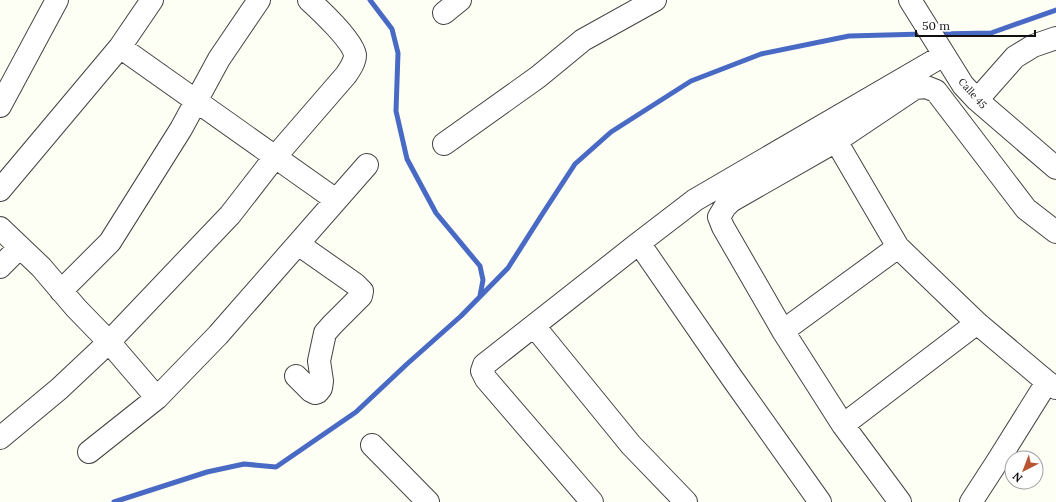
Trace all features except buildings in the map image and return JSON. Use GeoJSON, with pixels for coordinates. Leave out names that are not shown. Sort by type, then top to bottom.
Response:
{"type":"FeatureCollection","features":[{"type":"Feature","properties":{"kind":"street"},"geometry":{"type":"LineString","coordinates":[[0,106],[57,0]]}},
{"type":"Feature","properties":{"kind":"street"},"geometry":{"type":"LineString","coordinates":[[0,190],[120,47],[152,0]]}},
{"type":"Feature","properties":{"kind":"street"},"geometry":{"type":"LineString","coordinates":[[61,291],[110,242],[181,129],[219,59],[259,0]]}},
{"type":"Feature","properties":{"kind":"street"},"geometry":{"type":"LineString","coordinates":[[0,438],[60,389],[109,342],[230,215],[275,156],[346,75],[354,59],[355,53],[347,40],[309,0]]}},
{"type":"Feature","properties":{"kind":"street"},"geometry":{"type":"LineString","coordinates":[[444,144],[538,77],[583,40],[655,0]]}},
{"type":"Feature","properties":{"kind":"street","name":"Calle 45"},"geometry":{"type":"LineString","coordinates":[[910,0],[963,85],[977,100],[1056,168]]}},
{"type":"Feature","properties":{"kind":"street"},"geometry":{"type":"LineString","coordinates":[[977,100],[1015,58],[1033,46],[1055,41]]}},
{"type":"Feature","properties":{"kind":"street"},"geometry":{"type":"LineString","coordinates":[[120,47],[336,200]]}},
{"type":"Feature","properties":{"kind":"street"},"geometry":{"type":"LineString","coordinates":[[592,502],[486,379],[482,371],[484,365],[695,200],[944,55]]}},
{"type":"Feature","properties":{"kind":"street"},"geometry":{"type":"LineString","coordinates":[[900,502],[843,425],[783,331],[723,227],[719,217],[724,207],[730,201],[836,141],[915,88],[926,87],[936,91],[1026,208],[1056,232]]}},
{"type":"Feature","properties":{"kind":"street"},"geometry":{"type":"LineString","coordinates":[[836,141],[898,247],[977,323],[1051,385],[971,502]]}},
{"type":"Feature","properties":{"kind":"street"},"geometry":{"type":"LineString","coordinates":[[89,452],[157,398],[218,335],[366,165]]}},
{"type":"Feature","properties":{"kind":"street"},"geometry":{"type":"LineString","coordinates":[[0,228],[41,267],[157,398]]}},
{"type":"Feature","properties":{"kind":"street"},"geometry":{"type":"LineString","coordinates":[[639,243],[820,502]]}},
{"type":"Feature","properties":{"kind":"street"},"geometry":{"type":"LineString","coordinates":[[296,376],[311,391],[315,393],[320,391],[322,381],[319,361],[325,333],[361,296],[362,291],[355,284],[298,244]]}},
{"type":"Feature","properties":{"kind":"street"},"geometry":{"type":"LineString","coordinates":[[0,267],[20,247]]}},
{"type":"Feature","properties":{"kind":"street"},"geometry":{"type":"LineString","coordinates":[[783,331],[898,247]]}},
{"type":"Feature","properties":{"kind":"street"},"geometry":{"type":"LineString","coordinates":[[843,425],[977,323]]}},
{"type":"Feature","properties":{"kind":"street"},"geometry":{"type":"LineString","coordinates":[[534,326],[631,445],[686,502]]}},
{"type":"Feature","properties":{"kind":"street"},"geometry":{"type":"LineString","coordinates":[[372,445],[428,502]]}},
{"type":"Feature","properties":{"kind":"waterway"},"geometry":{"type":"LineString","coordinates":[[370,0],[392,29],[398,53],[396,111],[407,159],[436,213],[480,266],[483,280],[480,296]]}},
{"type":"Feature","properties":{"kind":"waterway"},"geometry":{"type":"LineString","coordinates":[[938,34],[991,33],[1056,10]]}},
{"type":"Feature","properties":{"kind":"waterway"},"geometry":{"type":"LineString","coordinates":[[114,502],[207,472],[244,464],[276,467],[356,412],[461,316],[508,268],[575,164],[611,132],[691,81],[761,54],[849,36],[924,34]]}}]}
